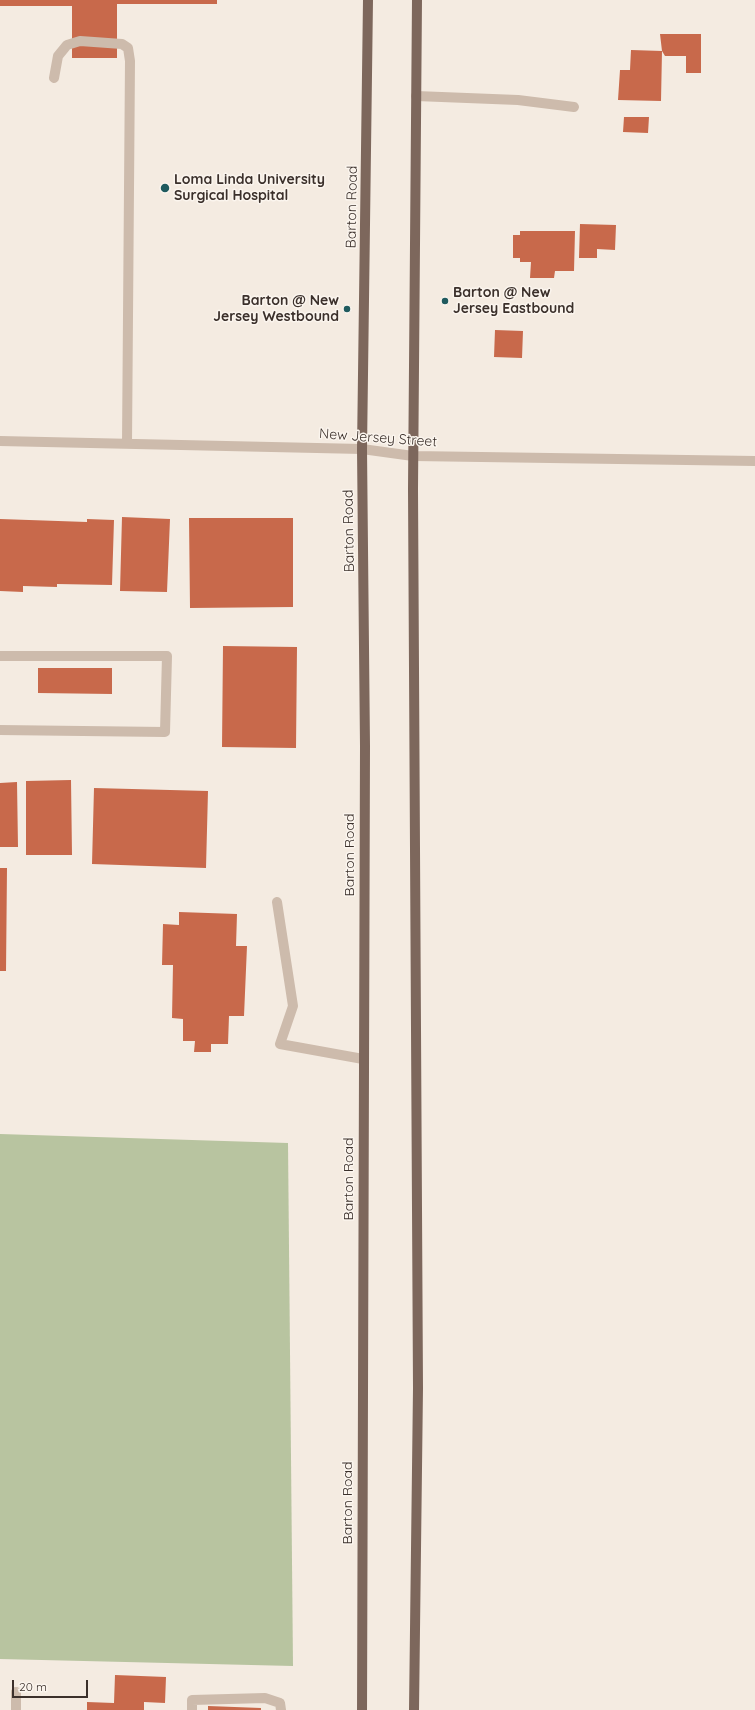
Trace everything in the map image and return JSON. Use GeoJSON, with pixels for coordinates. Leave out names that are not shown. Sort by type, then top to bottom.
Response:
{"type":"FeatureCollection","features":[{"type":"Feature","properties":{"kind":"main road","name":"Barton Road"},"geometry":{"type":"LineString","coordinates":[[362,1710],[365,746],[362,449],[368,0]]}},
{"type":"Feature","properties":{"kind":"main road"},"geometry":{"type":"LineString","coordinates":[[414,1710],[418,1372],[413,456],[417,0]]}},
{"type":"Feature","properties":{"kind":"street"},"geometry":{"type":"LineString","coordinates":[[54,78],[58,56],[67,45],[80,41],[122,44],[128,48],[130,61],[127,443]]}},
{"type":"Feature","properties":{"kind":"street"},"geometry":{"type":"LineString","coordinates":[[416,96],[518,100],[574,107]]}},
{"type":"Feature","properties":{"kind":"street","name":"New Jersey Street"},"geometry":{"type":"LineString","coordinates":[[0,441],[362,449],[413,456],[755,461]]}},
{"type":"Feature","properties":{"kind":"street"},"geometry":{"type":"LineString","coordinates":[[0,656],[166,656],[165,732],[0,730]]}},
{"type":"Feature","properties":{"kind":"street"},"geometry":{"type":"LineString","coordinates":[[277,902],[293,1006],[280,1044],[364,1059]]}},
{"type":"Feature","properties":{"kind":"street"},"geometry":{"type":"LineString","coordinates":[[16,1692],[16,1710]]}},
{"type":"Feature","properties":{"kind":"street"},"geometry":{"type":"LineString","coordinates":[[192,1710],[192,1700],[265,1698],[280,1703],[281,1710]]}},
{"type":"Feature","properties":{"kind":"green space"},"geometry":{"type":"Polygon","coordinates":[[[0,1134],[288,1143],[293,1666],[0,1659],[0,1134]]]}},
{"type":"Feature","properties":{"kind":"building"},"geometry":{"type":"Polygon","coordinates":[[[0,0],[217,0],[217,4],[117,4],[117,58],[72,58],[72,6],[0,6],[0,0]]]}},
{"type":"Feature","properties":{"kind":"building"},"geometry":{"type":"Polygon","coordinates":[[[660,34],[701,34],[701,73],[686,73],[686,56],[665,56],[662,51],[660,34]]]}},
{"type":"Feature","properties":{"kind":"building"},"geometry":{"type":"Polygon","coordinates":[[[631,50],[662,51],[661,101],[618,100],[620,70],[630,70],[631,50]]]}},
{"type":"Feature","properties":{"kind":"building"},"geometry":{"type":"Polygon","coordinates":[[[624,117],[649,117],[648,133],[623,132],[624,117]]]}},
{"type":"Feature","properties":{"kind":"building"},"geometry":{"type":"Polygon","coordinates":[[[580,224],[616,225],[615,250],[597,249],[597,258],[579,258],[580,224]]]}},
{"type":"Feature","properties":{"kind":"building"},"geometry":{"type":"Polygon","coordinates":[[[520,231],[575,231],[574,271],[555,271],[554,278],[530,278],[531,262],[520,262],[520,258],[513,258],[513,235],[520,235],[520,231]]]}},
{"type":"Feature","properties":{"kind":"building"},"geometry":{"type":"Polygon","coordinates":[[[495,330],[523,331],[522,358],[494,357],[495,330]]]}},
{"type":"Feature","properties":{"kind":"building"},"geometry":{"type":"Polygon","coordinates":[[[122,517],[170,519],[167,592],[120,591],[122,517]]]}},
{"type":"Feature","properties":{"kind":"building"},"geometry":{"type":"Polygon","coordinates":[[[189,518],[293,518],[293,607],[190,608],[189,518]]]}},
{"type":"Feature","properties":{"kind":"building"},"geometry":{"type":"Polygon","coordinates":[[[0,519],[87,522],[87,519],[114,520],[112,585],[57,584],[57,587],[23,586],[23,592],[0,591],[0,519]]]}},
{"type":"Feature","properties":{"kind":"building"},"geometry":{"type":"Polygon","coordinates":[[[223,646],[297,647],[296,748],[222,747],[223,646]]]}},
{"type":"Feature","properties":{"kind":"building"},"geometry":{"type":"Polygon","coordinates":[[[38,668],[112,668],[112,694],[38,693],[38,668]]]}},
{"type":"Feature","properties":{"kind":"building"},"geometry":{"type":"Polygon","coordinates":[[[71,780],[72,855],[26,855],[26,781],[71,780]]]}},
{"type":"Feature","properties":{"kind":"building"},"geometry":{"type":"Polygon","coordinates":[[[17,782],[18,847],[0,847],[0,783],[17,782]]]}},
{"type":"Feature","properties":{"kind":"building"},"geometry":{"type":"Polygon","coordinates":[[[94,788],[208,791],[206,868],[92,864],[94,788]]]}},
{"type":"Feature","properties":{"kind":"building"},"geometry":{"type":"Polygon","coordinates":[[[0,868],[7,868],[6,971],[0,971],[0,868]]]}},
{"type":"Feature","properties":{"kind":"building"},"geometry":{"type":"Polygon","coordinates":[[[179,912],[237,914],[236,946],[247,946],[244,1016],[229,1016],[228,1044],[211,1044],[211,1052],[194,1052],[195,1041],[183,1041],[183,1019],[172,1018],[173,965],[162,965],[163,924],[179,925],[179,912]]]}},
{"type":"Feature","properties":{"kind":"building"},"geometry":{"type":"Polygon","coordinates":[[[115,1675],[166,1677],[165,1703],[144,1702],[144,1710],[87,1710],[87,1702],[114,1703],[115,1675]]]}},
{"type":"Feature","properties":{"kind":"building"},"geometry":{"type":"Polygon","coordinates":[[[208,1706],[261,1708],[261,1710],[208,1710],[208,1706]]]}},
{"type":"Feature","properties":{"kind":"place","name":"Loma Linda University Surgical Hospital"},"geometry":{"type":"Point","coordinates":[165,188]}},
{"type":"Feature","properties":{"kind":"place","name":"Barton @ New Jersey Eastbound"},"geometry":{"type":"Point","coordinates":[445,301]}},
{"type":"Feature","properties":{"kind":"place","name":"Barton @ New Jersey Westbound"},"geometry":{"type":"Point","coordinates":[347,309]}}]}
